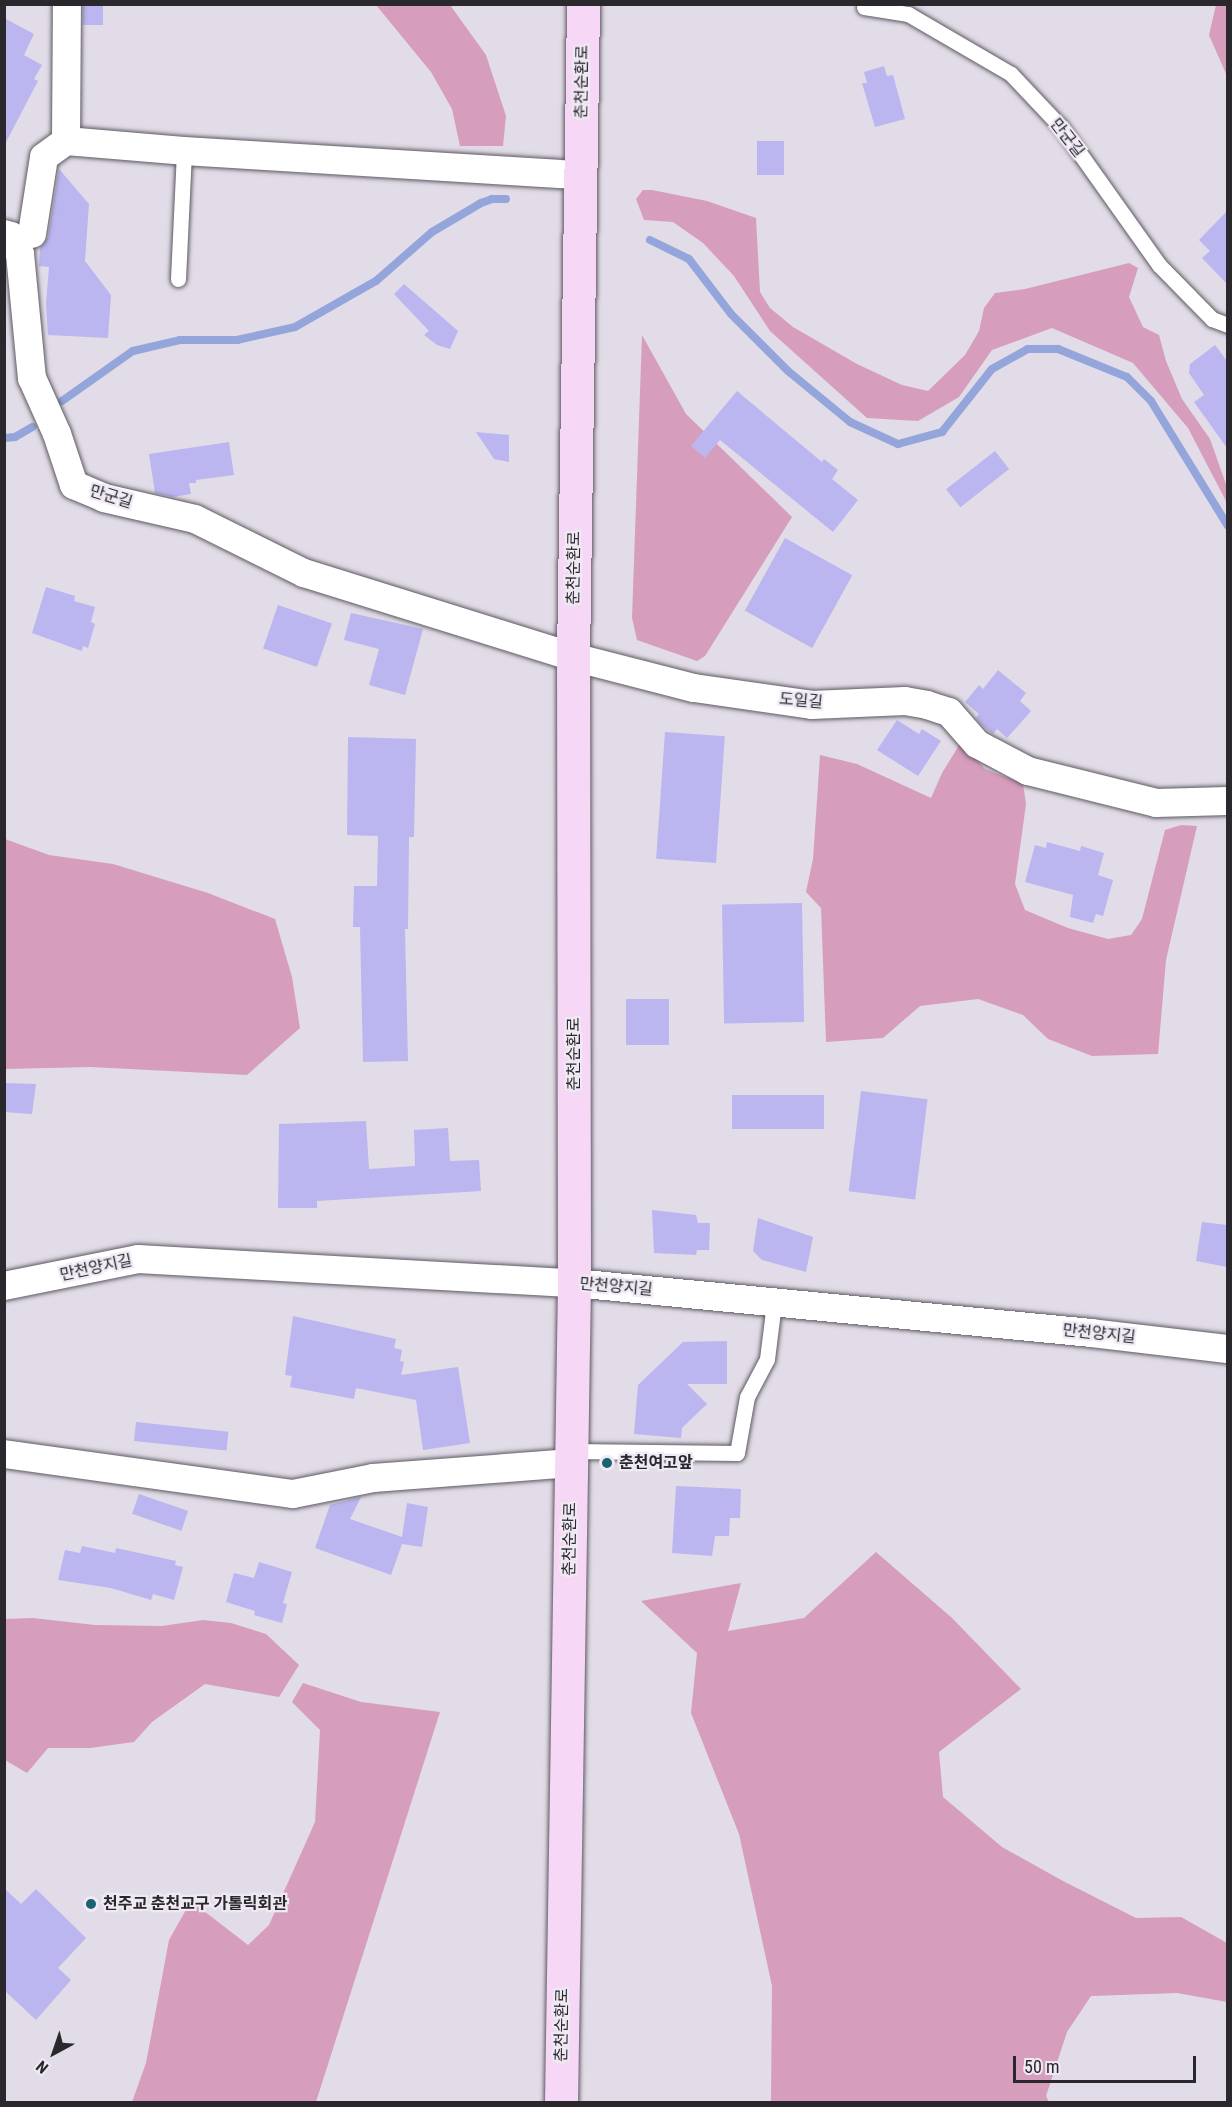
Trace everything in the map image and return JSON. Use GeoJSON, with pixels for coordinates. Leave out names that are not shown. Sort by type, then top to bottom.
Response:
{"type":"FeatureCollection","features":[{"type":"Feature","properties":{"kind":"street"},"geometry":{"type":"LineString","coordinates":[[66,141],[67,4]]}},
{"type":"Feature","properties":{"kind":"street","name":"춘천순환로"},"geometry":{"type":"LineString","coordinates":[[561,2103],[574,1283],[573,657],[583,4]]}},
{"type":"Feature","properties":{"kind":"street"},"geometry":{"type":"LineString","coordinates":[[18,234],[44,157],[66,141],[184,151],[580,175]]}},
{"type":"Feature","properties":{"kind":"street","name":"만군길"},"geometry":{"type":"LineString","coordinates":[[18,234],[11,236],[20,254],[32,378],[57,434],[74,485],[104,498],[195,519],[304,573],[362,591]]}},
{"type":"Feature","properties":{"kind":"street","name":"도일길"},"geometry":{"type":"LineString","coordinates":[[362,591],[573,657],[694,688],[812,705],[905,701],[927,705],[948,712],[977,744],[1028,771],[1156,803],[1227,801]]}},
{"type":"Feature","properties":{"kind":"street","name":"만천양지길"},"geometry":{"type":"LineString","coordinates":[[4,1286],[138,1258],[574,1283],[1227,1349]]}},
{"type":"Feature","properties":{"kind":"street"},"geometry":{"type":"LineString","coordinates":[[4,1454],[293,1494],[373,1478],[571,1457]]}},
{"type":"Feature","properties":{"kind":"lane","name":"만군길"},"geometry":{"type":"LineString","coordinates":[[864,7],[908,14],[1011,74],[1061,127],[1159,265],[1212,319],[1227,325]]}},
{"type":"Feature","properties":{"kind":"lane"},"geometry":{"type":"LineString","coordinates":[[178,279],[184,151]]}},
{"type":"Feature","properties":{"kind":"lane"},"geometry":{"type":"LineString","coordinates":[[571,1457],[736,1453],[747,1397],[767,1359],[774,1303]]}},
{"type":"Feature","properties":{"kind":"shaded area"},"geometry":{"type":"Polygon","coordinates":[[[376,5],[450,5],[486,55],[506,116],[503,146],[460,146],[452,109],[431,72],[376,5]]]}},
{"type":"Feature","properties":{"kind":"shaded area"},"geometry":{"type":"Polygon","coordinates":[[[1216,5],[1227,5],[1227,76],[1209,35],[1216,5]]]}},
{"type":"Feature","properties":{"kind":"shaded area"},"geometry":{"type":"Polygon","coordinates":[[[643,190],[707,201],[756,218],[760,292],[770,308],[793,327],[857,364],[902,385],[928,391],[965,355],[979,331],[984,308],[995,293],[1025,289],[1129,263],[1138,268],[1129,297],[1143,327],[1159,335],[1166,361],[1182,399],[1210,439],[1227,487],[1227,503],[1188,428],[1133,363],[1052,328],[992,350],[959,397],[918,421],[867,418],[770,331],[734,276],[703,243],[673,222],[644,220],[636,199],[643,190]]]}},
{"type":"Feature","properties":{"kind":"shaded area"},"geometry":{"type":"Polygon","coordinates":[[[642,335],[686,414],[792,517],[705,656],[697,661],[637,640],[632,618],[642,335]]]}},
{"type":"Feature","properties":{"kind":"shaded area"},"geometry":{"type":"Polygon","coordinates":[[[961,742],[985,769],[1023,784],[1026,804],[1015,884],[1025,910],[1068,928],[1108,939],[1131,935],[1142,919],[1165,830],[1181,825],[1197,826],[1166,960],[1158,1054],[1092,1056],[1048,1039],[1023,1015],[978,999],[920,1006],[883,1038],[826,1042],[821,908],[806,892],[813,859],[820,755],[857,764],[931,798],[942,773],[961,742]]]}},
{"type":"Feature","properties":{"kind":"shaded area"},"geometry":{"type":"Polygon","coordinates":[[[5,839],[49,855],[113,864],[208,893],[275,919],[292,977],[300,1028],[247,1075],[90,1067],[5,1069],[5,839]]]}},
{"type":"Feature","properties":{"kind":"shaded area"},"geometry":{"type":"Polygon","coordinates":[[[876,1552],[952,1618],[1021,1689],[939,1752],[943,1797],[1002,1847],[1063,1881],[1136,1918],[1181,1917],[1227,1943],[1227,2002],[1177,1993],[1091,1996],[1067,2032],[1046,2096],[1049,2102],[771,2102],[772,1986],[739,1834],[691,1713],[697,1653],[641,1601],[741,1583],[728,1631],[804,1618],[876,1552]]]}},
{"type":"Feature","properties":{"kind":"shaded area"},"geometry":{"type":"Polygon","coordinates":[[[33,1618],[95,1625],[162,1626],[203,1620],[231,1623],[266,1634],[299,1665],[279,1697],[205,1684],[152,1722],[134,1742],[90,1748],[48,1748],[27,1773],[5,1760],[4,1619],[33,1618]]]}},
{"type":"Feature","properties":{"kind":"shaded area"},"geometry":{"type":"Polygon","coordinates":[[[303,1683],[361,1702],[440,1712],[316,2102],[132,2102],[146,2063],[169,1940],[191,1901],[248,1945],[269,1925],[315,1822],[320,1730],[292,1702],[303,1683]]]}},
{"type":"Feature","properties":{"kind":"building"},"geometry":{"type":"Polygon","coordinates":[[[83,4],[103,4],[103,25],[83,25],[83,4]]]}},
{"type":"Feature","properties":{"kind":"building"},"geometry":{"type":"Polygon","coordinates":[[[4,18],[34,34],[24,55],[42,65],[34,79],[38,81],[4,146],[4,18]]]}},
{"type":"Feature","properties":{"kind":"building"},"geometry":{"type":"Polygon","coordinates":[[[884,66],[887,76],[893,75],[905,119],[875,127],[862,83],[867,83],[864,72],[884,66]]]}},
{"type":"Feature","properties":{"kind":"building"},"geometry":{"type":"Polygon","coordinates":[[[757,141],[784,141],[784,175],[757,175],[757,141]]]}},
{"type":"Feature","properties":{"kind":"building"},"geometry":{"type":"Polygon","coordinates":[[[59,169],[89,204],[85,261],[111,295],[108,338],[48,335],[46,303],[49,267],[39,266],[40,248],[48,237],[59,169]]]}},
{"type":"Feature","properties":{"kind":"building"},"geometry":{"type":"Polygon","coordinates":[[[1227,211],[1227,284],[1202,258],[1210,251],[1199,240],[1227,211]]]}},
{"type":"Feature","properties":{"kind":"building"},"geometry":{"type":"Polygon","coordinates":[[[404,284],[458,331],[450,349],[437,345],[424,335],[429,331],[394,294],[404,284]]]}},
{"type":"Feature","properties":{"kind":"building"},"geometry":{"type":"Polygon","coordinates":[[[1215,345],[1227,361],[1227,448],[1194,402],[1204,395],[1189,373],[1190,364],[1215,345]]]}},
{"type":"Feature","properties":{"kind":"building"},"geometry":{"type":"Polygon","coordinates":[[[737,391],[822,462],[824,459],[838,470],[832,479],[858,500],[833,532],[720,440],[705,458],[691,446],[737,391]]]}},
{"type":"Feature","properties":{"kind":"building"},"geometry":{"type":"Polygon","coordinates":[[[476,432],[509,435],[509,462],[494,459],[476,432]]]}},
{"type":"Feature","properties":{"kind":"building"},"geometry":{"type":"Polygon","coordinates":[[[229,442],[234,475],[189,483],[191,494],[173,497],[155,493],[149,454],[229,442]]]}},
{"type":"Feature","properties":{"kind":"building"},"geometry":{"type":"Polygon","coordinates":[[[995,451],[1009,469],[960,507],[946,489],[995,451]]]}},
{"type":"Feature","properties":{"kind":"building"},"geometry":{"type":"Polygon","coordinates":[[[785,538],[852,575],[812,648],[745,611],[785,538]]]}},
{"type":"Feature","properties":{"kind":"building"},"geometry":{"type":"Polygon","coordinates":[[[46,587],[75,596],[74,601],[95,607],[91,622],[95,624],[88,648],[83,646],[82,651],[32,633],[46,587]]]}},
{"type":"Feature","properties":{"kind":"building"},"geometry":{"type":"Polygon","coordinates":[[[278,605],[332,624],[317,667],[263,648],[278,605]]]}},
{"type":"Feature","properties":{"kind":"building"},"geometry":{"type":"Polygon","coordinates":[[[351,613],[423,629],[405,695],[369,685],[379,649],[344,640],[351,613]]]}},
{"type":"Feature","properties":{"kind":"building"},"geometry":{"type":"Polygon","coordinates":[[[998,670],[1026,693],[1020,701],[1031,711],[1007,738],[997,729],[993,734],[983,726],[976,718],[979,714],[965,702],[979,685],[983,689],[998,670]]]}},
{"type":"Feature","properties":{"kind":"building"},"geometry":{"type":"Polygon","coordinates":[[[897,720],[919,734],[922,729],[941,741],[918,776],[877,750],[897,720]]]}},
{"type":"Feature","properties":{"kind":"building"},"geometry":{"type":"Polygon","coordinates":[[[665,732],[725,736],[716,863],[656,859],[665,732]]]}},
{"type":"Feature","properties":{"kind":"building"},"geometry":{"type":"Polygon","coordinates":[[[348,737],[416,739],[414,837],[409,837],[408,929],[405,929],[408,1061],[363,1062],[360,927],[353,927],[354,886],[377,886],[378,836],[347,835],[348,737]]]}},
{"type":"Feature","properties":{"kind":"building"},"geometry":{"type":"Polygon","coordinates":[[[1047,842],[1080,851],[1081,846],[1104,853],[1098,875],[1113,880],[1103,916],[1096,914],[1093,923],[1070,917],[1073,895],[1025,882],[1035,845],[1046,848],[1047,842]]]}},
{"type":"Feature","properties":{"kind":"building"},"geometry":{"type":"Polygon","coordinates":[[[802,903],[804,1022],[724,1023],[722,904],[802,903]]]}},
{"type":"Feature","properties":{"kind":"building"},"geometry":{"type":"Polygon","coordinates":[[[626,999],[669,999],[669,1045],[626,1045],[626,999]]]}},
{"type":"Feature","properties":{"kind":"building"},"geometry":{"type":"Polygon","coordinates":[[[4,1083],[36,1084],[32,1114],[4,1112],[4,1083]]]}},
{"type":"Feature","properties":{"kind":"building"},"geometry":{"type":"Polygon","coordinates":[[[861,1091],[928,1099],[915,1199],[849,1191],[861,1091]]]}},
{"type":"Feature","properties":{"kind":"building"},"geometry":{"type":"Polygon","coordinates":[[[732,1095],[824,1095],[824,1129],[732,1129],[732,1095]]]}},
{"type":"Feature","properties":{"kind":"building"},"geometry":{"type":"Polygon","coordinates":[[[366,1121],[369,1169],[415,1166],[414,1130],[448,1128],[450,1161],[479,1160],[481,1191],[317,1201],[317,1208],[278,1208],[279,1124],[366,1121]]]}},
{"type":"Feature","properties":{"kind":"building"},"geometry":{"type":"Polygon","coordinates":[[[652,1210],[696,1215],[698,1223],[710,1223],[709,1250],[697,1250],[696,1255],[654,1253],[652,1210]]]}},
{"type":"Feature","properties":{"kind":"building"},"geometry":{"type":"Polygon","coordinates":[[[758,1218],[813,1237],[806,1272],[762,1260],[753,1251],[758,1218]]]}},
{"type":"Feature","properties":{"kind":"building"},"geometry":{"type":"Polygon","coordinates":[[[1202,1222],[1227,1225],[1227,1267],[1196,1261],[1202,1222]]]}},
{"type":"Feature","properties":{"kind":"building"},"geometry":{"type":"Polygon","coordinates":[[[293,1316],[396,1339],[394,1348],[402,1350],[400,1361],[404,1362],[401,1375],[458,1367],[470,1443],[423,1450],[416,1400],[356,1388],[354,1399],[290,1387],[292,1376],[285,1375],[293,1316]]]}},
{"type":"Feature","properties":{"kind":"building"},"geometry":{"type":"Polygon","coordinates":[[[727,1341],[727,1384],[687,1384],[707,1404],[682,1428],[681,1438],[634,1434],[638,1385],[683,1342],[727,1341]]]}},
{"type":"Feature","properties":{"kind":"building"},"geometry":{"type":"Polygon","coordinates":[[[136,1422],[228,1432],[227,1451],[134,1441],[136,1422]]]}},
{"type":"Feature","properties":{"kind":"building"},"geometry":{"type":"Polygon","coordinates":[[[676,1486],[741,1489],[740,1518],[730,1518],[729,1536],[715,1536],[712,1556],[672,1553],[676,1486]]]}},
{"type":"Feature","properties":{"kind":"building"},"geometry":{"type":"Polygon","coordinates":[[[139,1494],[188,1511],[181,1531],[132,1514],[139,1494]]]}},
{"type":"Feature","properties":{"kind":"building"},"geometry":{"type":"Polygon","coordinates":[[[361,1497],[350,1519],[402,1537],[407,1503],[428,1507],[422,1547],[402,1544],[391,1575],[315,1548],[330,1505],[361,1497]]]}},
{"type":"Feature","properties":{"kind":"building"},"geometry":{"type":"Polygon","coordinates":[[[82,1546],[115,1553],[116,1548],[176,1561],[175,1565],[183,1567],[174,1600],[153,1594],[151,1600],[111,1588],[58,1580],[65,1550],[80,1553],[82,1546]]]}},
{"type":"Feature","properties":{"kind":"building"},"geometry":{"type":"Polygon","coordinates":[[[259,1562],[292,1572],[283,1603],[287,1604],[282,1623],[254,1615],[255,1611],[226,1602],[234,1573],[254,1578],[259,1562]]]}},
{"type":"Feature","properties":{"kind":"building"},"geometry":{"type":"Polygon","coordinates":[[[4,1888],[21,1904],[36,1889],[86,1938],[58,1968],[71,1980],[36,2020],[4,1990],[4,1888]]]}},
{"type":"Feature","properties":{"kind":"waterway"},"geometry":{"type":"LineString","coordinates":[[62,401],[133,351],[180,340],[237,340],[295,327],[376,281],[432,232],[481,203],[492,199],[506,199]]}},
{"type":"Feature","properties":{"kind":"waterway"},"geometry":{"type":"LineString","coordinates":[[650,240],[689,259],[731,314],[788,371],[850,422],[898,444],[942,432],[992,369],[1028,349],[1058,349],[1127,377],[1151,401],[1228,526]]}},
{"type":"Feature","properties":{"kind":"waterway"},"geometry":{"type":"LineString","coordinates":[[4,438],[15,437],[32,427]]}},
{"type":"Feature","properties":{"kind":"place","name":"춘천여고앞"},"geometry":{"type":"Point","coordinates":[607,1463]}},
{"type":"Feature","properties":{"kind":"place","name":"천주교 춘천교구 가톨릭회관"},"geometry":{"type":"Point","coordinates":[91,1904]}}]}
